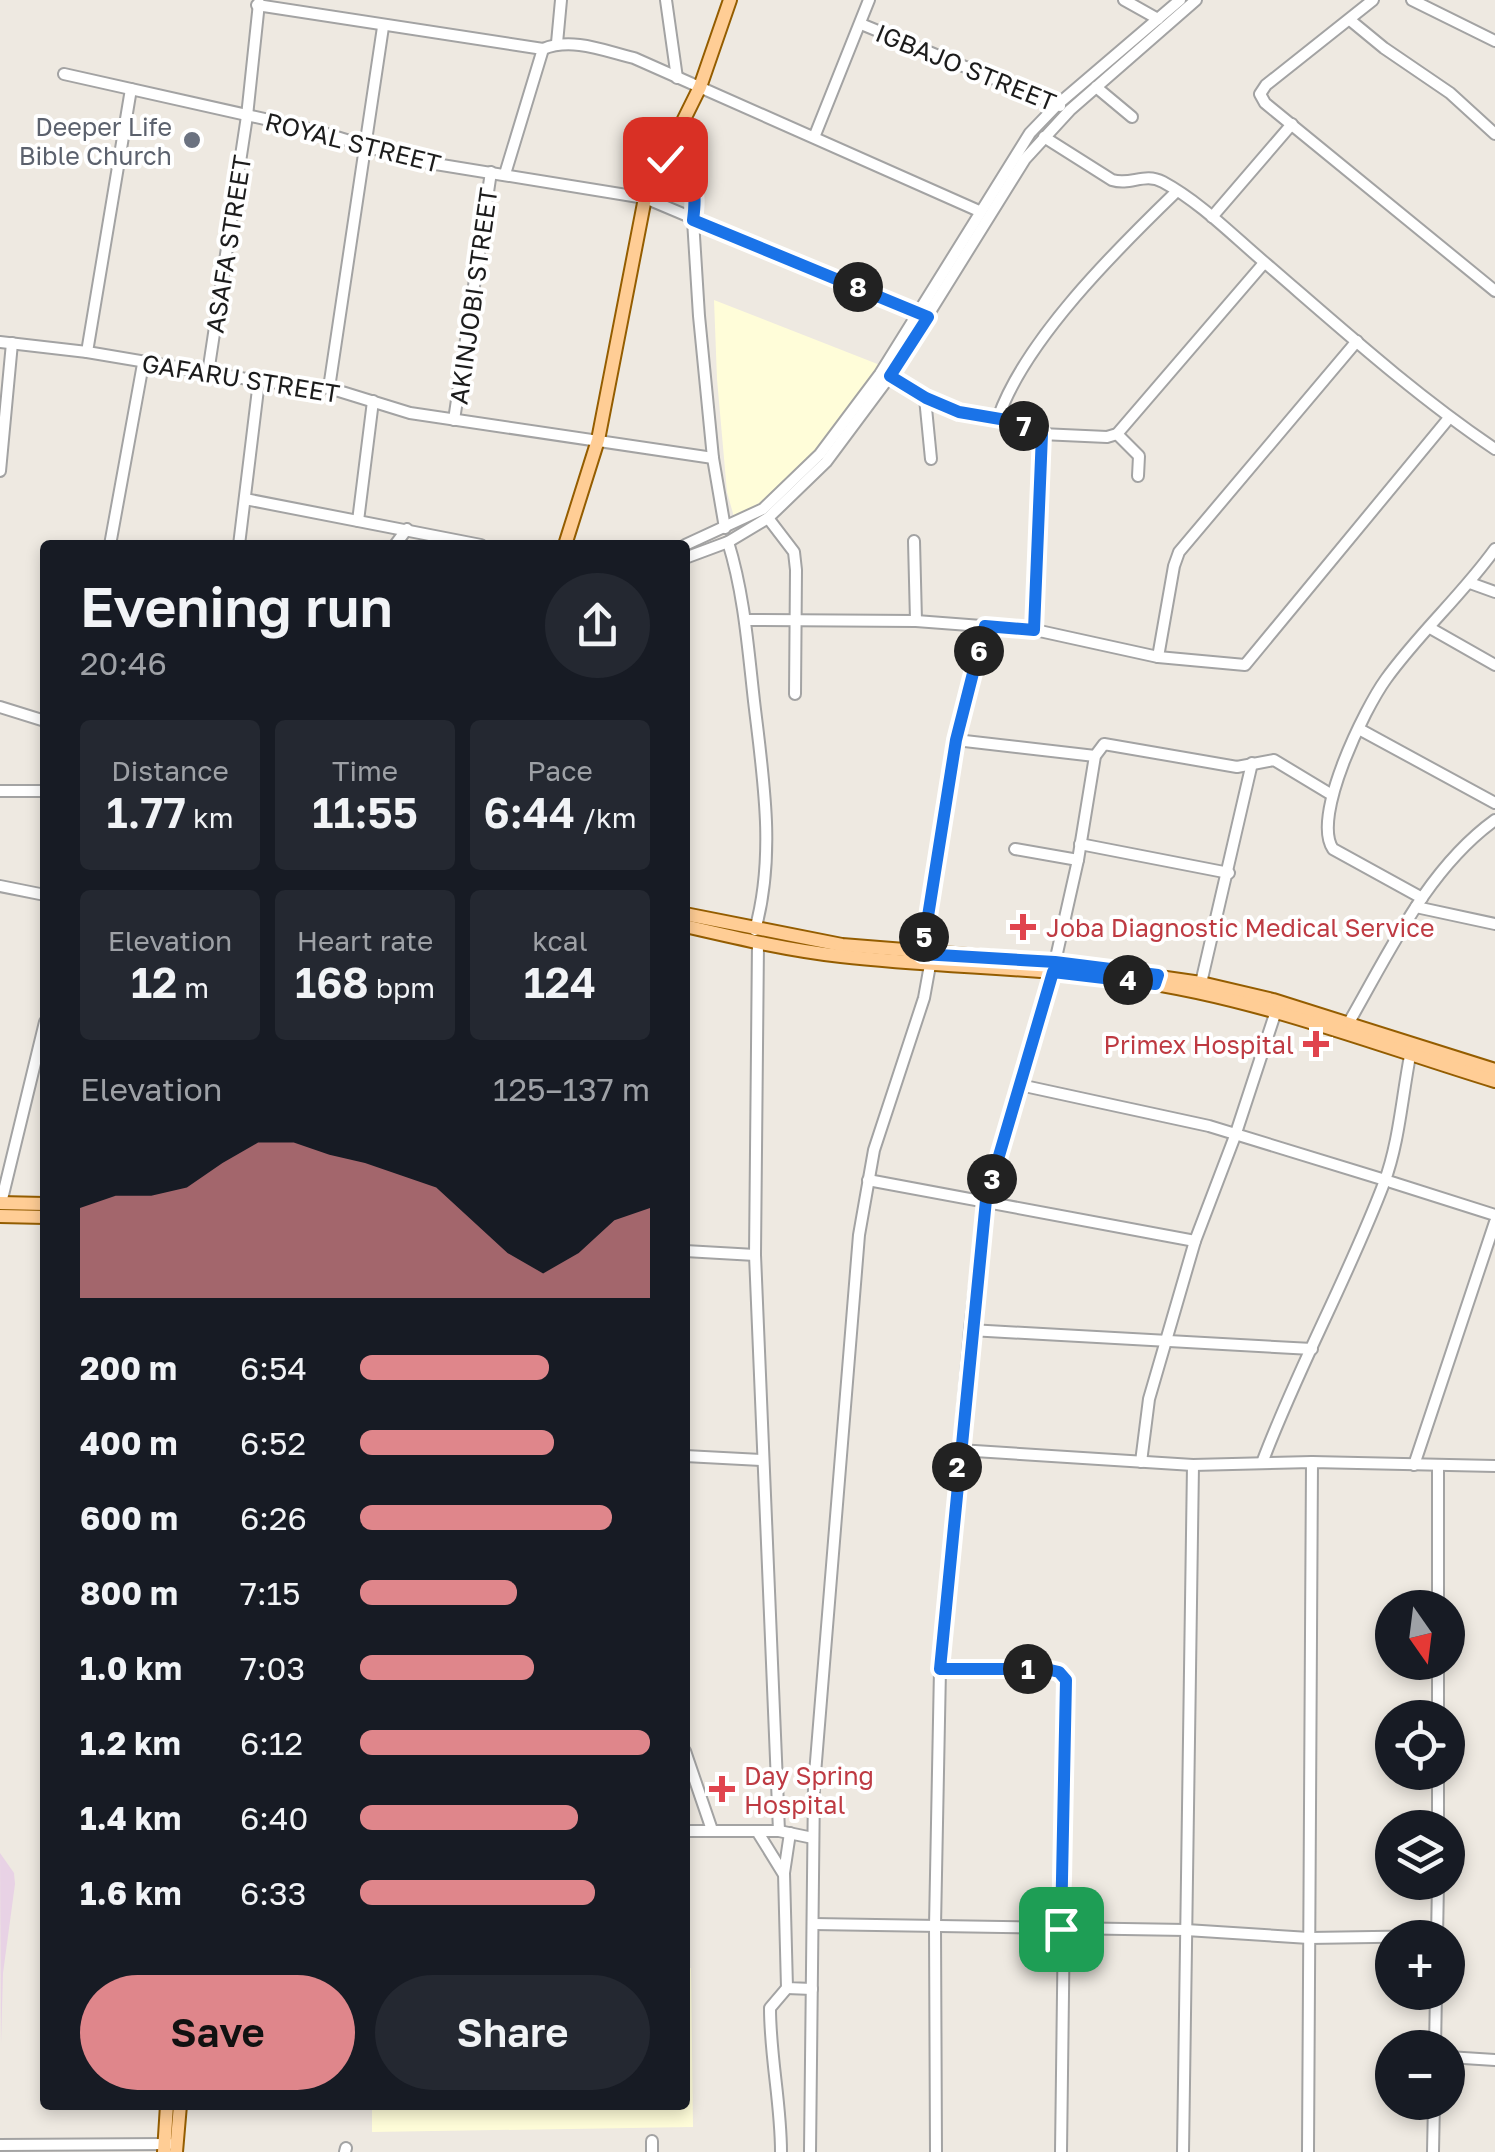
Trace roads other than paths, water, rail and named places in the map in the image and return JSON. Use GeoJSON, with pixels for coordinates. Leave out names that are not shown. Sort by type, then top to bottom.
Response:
{"type":"FeatureCollection","features":[{"type":"Feature","properties":{"kind":"main road"},"geometry":{"type":"LineString","coordinates":[[567,540],[598,440],[645,198],[700,87],[730,0]]}},
{"type":"Feature","properties":{"kind":"main road"},"geometry":{"type":"LineString","coordinates":[[690,916],[756,937]]}},
{"type":"Feature","properties":{"kind":"main road"},"geometry":{"type":"LineString","coordinates":[[690,927],[926,959],[1200,983],[1273,1000],[1495,1070]]}},
{"type":"Feature","properties":{"kind":"main road"},"geometry":{"type":"LineString","coordinates":[[1156,980],[1276,1011],[1495,1081]]}},
{"type":"Feature","properties":{"kind":"main road"},"geometry":{"type":"LineString","coordinates":[[0,1203],[40,1204]]}},
{"type":"Feature","properties":{"kind":"main road"},"geometry":{"type":"LineString","coordinates":[[0,1216],[40,1217]]}},
{"type":"Feature","properties":{"kind":"main road"},"geometry":{"type":"LineString","coordinates":[[167,2110],[170,2148]]}},
{"type":"Feature","properties":{"kind":"main road"},"geometry":{"type":"LineString","coordinates":[[170,2148],[179,2110]]}},
{"type":"Feature","properties":{"kind":"street"},"geometry":{"type":"LineString","coordinates":[[557,43],[561,0]]}},
{"type":"Feature","properties":{"kind":"street"},"geometry":{"type":"LineString","coordinates":[[666,0],[677,78]]}},
{"type":"Feature","properties":{"kind":"street"},"geometry":{"type":"LineString","coordinates":[[815,135],[870,0]]}},
{"type":"Feature","properties":{"kind":"street"},"geometry":{"type":"LineString","coordinates":[[1124,0],[1158,19]]}},
{"type":"Feature","properties":{"kind":"street"},"geometry":{"type":"LineString","coordinates":[[690,556],[728,542],[768,518],[826,462],[890,376],[980,211],[1030,134],[1158,19],[1196,0]]}},
{"type":"Feature","properties":{"kind":"street"},"geometry":{"type":"LineString","coordinates":[[1373,0],[1266,85],[1260,94],[1265,103],[1495,291]]}},
{"type":"Feature","properties":{"kind":"street"},"geometry":{"type":"LineString","coordinates":[[1412,0],[1493,35]]}},
{"type":"Feature","properties":{"kind":"street"},"geometry":{"type":"LineString","coordinates":[[260,2],[383,26],[543,48],[557,43],[592,47],[634,58],[980,211]]}},
{"type":"Feature","properties":{"kind":"street","name":"ASAFA STREET"},"geometry":{"type":"LineString","coordinates":[[208,373],[248,116],[260,2]]}},
{"type":"Feature","properties":{"kind":"street"},"geometry":{"type":"LineString","coordinates":[[690,543],[762,509],[820,454],[923,314],[1020,166],[1070,110],[1179,6]]}},
{"type":"Feature","properties":{"kind":"street"},"geometry":{"type":"LineString","coordinates":[[1350,20],[1450,92],[1495,134]]}},
{"type":"Feature","properties":{"kind":"street","name":"IGBAJO STREET"},"geometry":{"type":"LineString","coordinates":[[861,24],[1070,110]]}},
{"type":"Feature","properties":{"kind":"street"},"geometry":{"type":"LineString","coordinates":[[330,388],[383,26]]}},
{"type":"Feature","properties":{"kind":"street"},"geometry":{"type":"LineString","coordinates":[[504,174],[543,48]]}},
{"type":"Feature","properties":{"kind":"street","name":"ROYAL STREET"},"geometry":{"type":"LineString","coordinates":[[64,74],[314,130],[411,160],[645,198],[923,314]]}},
{"type":"Feature","properties":{"kind":"street"},"geometry":{"type":"LineString","coordinates":[[1096,87],[1132,117]]}},
{"type":"Feature","properties":{"kind":"street"},"geometry":{"type":"LineString","coordinates":[[87,352],[131,90]]}},
{"type":"Feature","properties":{"kind":"street"},"geometry":{"type":"LineString","coordinates":[[1212,217],[1292,124]]}},
{"type":"Feature","properties":{"kind":"street"},"geometry":{"type":"LineString","coordinates":[[1044,137],[1112,180],[1124,184],[1146,176],[1163,182],[1212,217],[1449,418],[1495,449]]}},
{"type":"Feature","properties":{"kind":"street"},"geometry":{"type":"LineString","coordinates":[[665,159],[694,186],[699,316],[713,458],[725,528]]}},
{"type":"Feature","properties":{"kind":"street","name":"AKINJOBI STREET"},"geometry":{"type":"LineString","coordinates":[[454,420],[492,172]]}},
{"type":"Feature","properties":{"kind":"street"},"geometry":{"type":"LineString","coordinates":[[998,418],[1009,386],[1030,356],[1116,250],[1176,192]]}},
{"type":"Feature","properties":{"kind":"street"},"geometry":{"type":"LineString","coordinates":[[890,376],[959,412],[998,418],[1042,434],[1107,437],[1116,434],[1264,263]]}},
{"type":"Feature","properties":{"kind":"street"},"geometry":{"type":"LineString","coordinates":[[1158,657],[1179,552],[1356,341]]}},
{"type":"Feature","properties":{"kind":"street"},"geometry":{"type":"LineString","coordinates":[[0,470],[6,343]]}},
{"type":"Feature","properties":{"kind":"street","name":"GAFARU STREET"},"geometry":{"type":"LineString","coordinates":[[6,343],[330,388],[410,413],[713,458]]}},
{"type":"Feature","properties":{"kind":"street"},"geometry":{"type":"LineString","coordinates":[[111,540],[143,364]]}},
{"type":"Feature","properties":{"kind":"street"},"geometry":{"type":"LineString","coordinates":[[240,540],[258,381]]}},
{"type":"Feature","properties":{"kind":"street"},"geometry":{"type":"LineString","coordinates":[[926,398],[931,459]]}},
{"type":"Feature","properties":{"kind":"street"},"geometry":{"type":"LineString","coordinates":[[358,521],[372,401]]}},
{"type":"Feature","properties":{"kind":"street"},"geometry":{"type":"LineString","coordinates":[[745,620],[916,621],[1034,630],[1158,657],[1246,664],[1449,418]]}},
{"type":"Feature","properties":{"kind":"street"},"geometry":{"type":"LineString","coordinates":[[1034,630],[1042,434]]}},
{"type":"Feature","properties":{"kind":"street"},"geometry":{"type":"LineString","coordinates":[[1116,434],[1139,456],[1138,476]]}},
{"type":"Feature","properties":{"kind":"street"},"geometry":{"type":"LineString","coordinates":[[246,498],[458,540]]}},
{"type":"Feature","properties":{"kind":"street"},"geometry":{"type":"LineString","coordinates":[[768,518],[794,552],[795,694]]}},
{"type":"Feature","properties":{"kind":"street"},"geometry":{"type":"LineString","coordinates":[[398,540],[406,529]]}},
{"type":"Feature","properties":{"kind":"street"},"geometry":{"type":"LineString","coordinates":[[728,542],[745,620],[768,839],[756,937],[754,1255],[761,1460],[784,1832],[787,1988],[770,2008],[770,2051],[781,2109],[782,2152]]}},
{"type":"Feature","properties":{"kind":"street"},"geometry":{"type":"LineString","coordinates":[[914,542],[916,621]]}},
{"type":"Feature","properties":{"kind":"street"},"geometry":{"type":"LineString","coordinates":[[1495,549],[1386,678],[1332,795],[1326,830],[1333,849],[1419,903],[1495,924]]}},
{"type":"Feature","properties":{"kind":"street"},"geometry":{"type":"LineString","coordinates":[[1470,582],[1495,592]]}},
{"type":"Feature","properties":{"kind":"street"},"geometry":{"type":"LineString","coordinates":[[810,2152],[813,1838],[824,1647],[860,1235],[874,1150],[924,998],[956,740],[985,626]]}},
{"type":"Feature","properties":{"kind":"street"},"geometry":{"type":"LineString","coordinates":[[1430,628],[1495,666]]}},
{"type":"Feature","properties":{"kind":"street"},"geometry":{"type":"LineString","coordinates":[[0,708],[40,720]]}},
{"type":"Feature","properties":{"kind":"street"},"geometry":{"type":"LineString","coordinates":[[1360,729],[1495,803]]}},
{"type":"Feature","properties":{"kind":"street"},"geometry":{"type":"LineString","coordinates":[[956,740],[1095,756]]}},
{"type":"Feature","properties":{"kind":"street"},"geometry":{"type":"LineString","coordinates":[[936,2152],[940,1669],[970,1330],[986,1200],[1054,968],[1078,860],[1095,756],[1104,744],[1110,743],[1230,766],[1268,759],[1278,761],[1332,795]]}},
{"type":"Feature","properties":{"kind":"street"},"geometry":{"type":"LineString","coordinates":[[1200,983],[1252,763]]}},
{"type":"Feature","properties":{"kind":"street"},"geometry":{"type":"LineString","coordinates":[[0,790],[40,791]]}},
{"type":"Feature","properties":{"kind":"street"},"geometry":{"type":"LineString","coordinates":[[1348,1024],[1419,903],[1460,851],[1495,820]]}},
{"type":"Feature","properties":{"kind":"street"},"geometry":{"type":"LineString","coordinates":[[1080,844],[1228,873]]}},
{"type":"Feature","properties":{"kind":"street"},"geometry":{"type":"LineString","coordinates":[[1015,848],[1078,860]]}},
{"type":"Feature","properties":{"kind":"street"},"geometry":{"type":"LineString","coordinates":[[0,886],[40,894]]}},
{"type":"Feature","properties":{"kind":"street"},"geometry":{"type":"LineString","coordinates":[[1141,1462],[1149,1399],[1195,1241],[1276,1011]]}},
{"type":"Feature","properties":{"kind":"street"},"geometry":{"type":"LineString","coordinates":[[0,1203],[40,1042]]}},
{"type":"Feature","properties":{"kind":"street"},"geometry":{"type":"LineString","coordinates":[[1262,1463],[1284,1403],[1388,1181],[1410,1056]]}},
{"type":"Feature","properties":{"kind":"street"},"geometry":{"type":"LineString","coordinates":[[1020,1085],[1210,1126],[1495,1218],[1414,1464]]}},
{"type":"Feature","properties":{"kind":"street"},"geometry":{"type":"LineString","coordinates":[[868,1180],[1195,1241]]}},
{"type":"Feature","properties":{"kind":"street"},"geometry":{"type":"LineString","coordinates":[[690,1251],[754,1255]]}},
{"type":"Feature","properties":{"kind":"street"},"geometry":{"type":"LineString","coordinates":[[970,1330],[1312,1349]]}},
{"type":"Feature","properties":{"kind":"street"},"geometry":{"type":"LineString","coordinates":[[959,1450],[1193,1464],[1495,1466]]}},
{"type":"Feature","properties":{"kind":"street"},"geometry":{"type":"LineString","coordinates":[[690,1456],[761,1460]]}},
{"type":"Feature","properties":{"kind":"street"},"geometry":{"type":"LineString","coordinates":[[1308,2152],[1312,1462]]}},
{"type":"Feature","properties":{"kind":"street"},"geometry":{"type":"LineString","coordinates":[[1183,2152],[1193,1464]]}},
{"type":"Feature","properties":{"kind":"street"},"geometry":{"type":"LineString","coordinates":[[1438,1466],[1438,1590]]}},
{"type":"Feature","properties":{"kind":"street"},"geometry":{"type":"LineString","coordinates":[[940,1669],[1046,1669],[1059,1672],[1066,1680],[1061,2152]]}},
{"type":"Feature","properties":{"kind":"street"},"geometry":{"type":"LineString","coordinates":[[690,1766],[712,1830]]}},
{"type":"Feature","properties":{"kind":"street"},"geometry":{"type":"LineString","coordinates":[[690,1831],[784,1832],[813,1838]]}},
{"type":"Feature","properties":{"kind":"street"},"geometry":{"type":"LineString","coordinates":[[758,1831],[784,1873]]}},
{"type":"Feature","properties":{"kind":"street"},"geometry":{"type":"LineString","coordinates":[[813,1924],[1375,1937]]}},
{"type":"Feature","properties":{"kind":"street"},"geometry":{"type":"LineString","coordinates":[[787,1988],[812,1990]]}},
{"type":"Feature","properties":{"kind":"street"},"geometry":{"type":"LineString","coordinates":[[1465,2059],[1495,2060]]}},
{"type":"Feature","properties":{"kind":"street"},"geometry":{"type":"LineString","coordinates":[[1433,2152],[1434,2120]]}},
{"type":"Feature","properties":{"kind":"street"},"geometry":{"type":"LineString","coordinates":[[4,2147],[170,2148]]}},
{"type":"Feature","properties":{"kind":"place","name":"Deeper Life Bible Church"},"geometry":{"type":"Point","coordinates":[192,140]}},
{"type":"Feature","properties":{"kind":"place","name":"Joba Diagnostic Medical Service"},"geometry":{"type":"Point","coordinates":[1023,927]}},
{"type":"Feature","properties":{"kind":"place","name":"Primex Hospital"},"geometry":{"type":"Point","coordinates":[1316,1044]}},
{"type":"Feature","properties":{"kind":"place","name":"Day Spring Hospital"},"geometry":{"type":"Point","coordinates":[722,1789]}}]}
